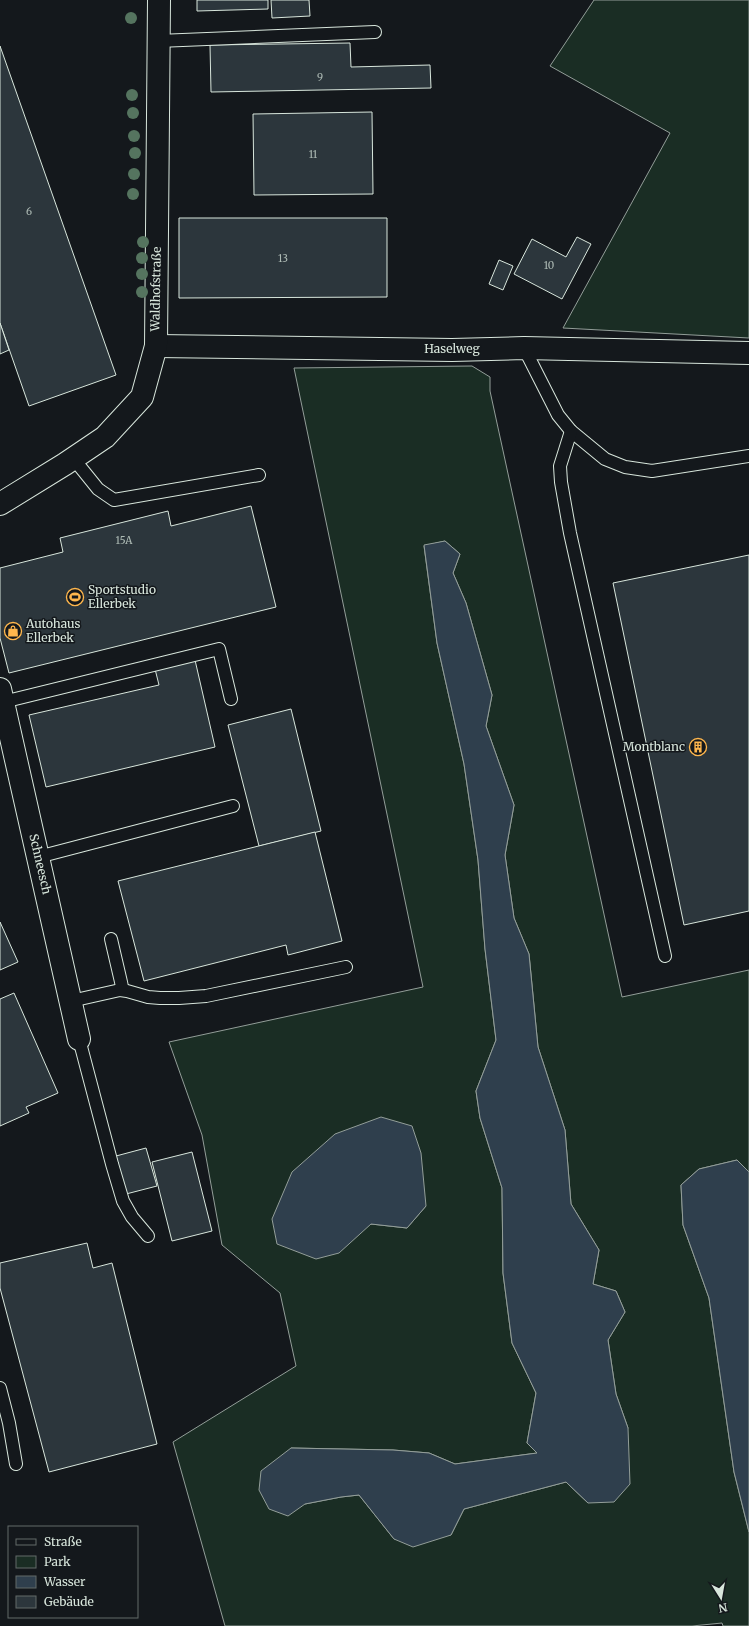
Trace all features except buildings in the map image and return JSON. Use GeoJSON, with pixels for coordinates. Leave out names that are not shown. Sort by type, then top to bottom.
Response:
{"type":"FeatureCollection","features":[{"type":"Feature","properties":{"kind":"street","name":"Waldhofstraße"},"geometry":{"type":"LineString","coordinates":[[0,504],[105,437],[142,397],[156,346],[159,0]]}},
{"type":"Feature","properties":{"kind":"street","name":"Haselweg"},"geometry":{"type":"LineString","coordinates":[[156,346],[452,350],[524,348],[749,353]]}},
{"type":"Feature","properties":{"kind":"street","name":"Schneesch"},"geometry":{"type":"LineString","coordinates":[[1,695],[79,1039]]}},
{"type":"Feature","properties":{"kind":"lane"},"geometry":{"type":"LineString","coordinates":[[158,41],[375,32]]}},
{"type":"Feature","properties":{"kind":"lane"},"geometry":{"type":"LineString","coordinates":[[524,348],[558,415],[571,431],[605,459],[625,467],[652,471],[749,456]]}},
{"type":"Feature","properties":{"kind":"lane"},"geometry":{"type":"LineString","coordinates":[[571,431],[560,466],[561,482],[570,533],[665,956]]}},
{"type":"Feature","properties":{"kind":"lane"},"geometry":{"type":"LineString","coordinates":[[73,458],[98,489],[114,500],[260,475]]}},
{"type":"Feature","properties":{"kind":"lane"},"geometry":{"type":"LineString","coordinates":[[1,695],[219,649],[231,699]]}},
{"type":"Feature","properties":{"kind":"lane"},"geometry":{"type":"LineString","coordinates":[[38,857],[233,806]]}},
{"type":"Feature","properties":{"kind":"lane"},"geometry":{"type":"LineString","coordinates":[[111,940],[122,987],[120,990]]}},
{"type":"Feature","properties":{"kind":"lane"},"geometry":{"type":"LineString","coordinates":[[71,1001],[120,990],[148,997],[160,998],[206,996],[346,967]]}},
{"type":"Feature","properties":{"kind":"lane"},"geometry":{"type":"LineString","coordinates":[[79,1039],[123,1201],[132,1217],[148,1236]]}},
{"type":"Feature","properties":{"kind":"lane"},"geometry":{"type":"LineString","coordinates":[[0,1388],[5,1425],[16,1464]]}},
{"type":"Feature","properties":{"kind":"green space"},"geometry":{"type":"Polygon","coordinates":[[[594,0],[749,0],[749,338],[563,328],[670,133],[550,66],[594,0]]]}},
{"type":"Feature","properties":{"kind":"green space"},"geometry":{"type":"Polygon","coordinates":[[[472,366],[490,377],[490,391],[622,997],[749,970],[749,1172],[737,1160],[699,1169],[681,1185],[683,1225],[709,1298],[734,1472],[749,1532],[749,1626],[723,1626],[722,1623],[692,1626],[225,1626],[173,1442],[296,1366],[280,1293],[222,1245],[202,1135],[169,1042],[423,987],[294,368],[472,366]],[[445,541],[424,546],[437,643],[464,764],[478,860],[485,949],[496,1040],[476,1091],[480,1118],[502,1188],[503,1273],[512,1343],[536,1393],[527,1443],[537,1453],[455,1464],[429,1453],[393,1450],[291,1448],[305,1504],[359,1495],[394,1539],[451,1535],[464,1509],[566,1482],[588,1503],[628,1428],[616,1394],[608,1340],[625,1312],[616,1291],[593,1284],[599,1250],[571,1204],[565,1130],[538,1047],[529,954],[514,918],[505,855],[514,805],[486,726],[492,695],[466,603],[453,573],[460,554],[445,541]],[[426,1206],[371,1224],[407,1228],[426,1206]]]}},
{"type":"Feature","properties":{"kind":"water"},"geometry":{"type":"Polygon","coordinates":[[[445,541],[460,554],[453,573],[466,603],[492,695],[486,726],[514,805],[505,855],[514,918],[529,954],[538,1047],[565,1130],[571,1204],[599,1250],[593,1284],[616,1291],[625,1312],[608,1340],[616,1394],[628,1428],[630,1484],[614,1502],[588,1503],[566,1482],[464,1509],[451,1535],[413,1547],[394,1539],[359,1495],[305,1504],[288,1516],[269,1509],[259,1490],[261,1471],[291,1448],[393,1450],[429,1453],[455,1464],[537,1453],[527,1443],[536,1393],[512,1343],[503,1273],[502,1188],[480,1118],[476,1091],[496,1040],[485,949],[478,860],[464,764],[437,643],[424,545],[445,541]]]}},
{"type":"Feature","properties":{"kind":"water"},"geometry":{"type":"Polygon","coordinates":[[[381,1117],[412,1126],[421,1153],[426,1206],[407,1228],[371,1224],[339,1253],[316,1259],[277,1244],[272,1219],[292,1172],[335,1134],[381,1117]]]}},
{"type":"Feature","properties":{"kind":"water"},"geometry":{"type":"Polygon","coordinates":[[[737,1160],[749,1172],[749,1532],[734,1472],[709,1298],[683,1225],[681,1185],[699,1169],[737,1160]]]}},
{"type":"Feature","properties":{"kind":"place","name":"Sportstudio Ellerbek"},"geometry":{"type":"Point","coordinates":[75,597]}},
{"type":"Feature","properties":{"kind":"place","name":"Autohaus Ellerbek"},"geometry":{"type":"Point","coordinates":[13,631]}},
{"type":"Feature","properties":{"kind":"place","name":"Montblanc"},"geometry":{"type":"Point","coordinates":[698,747]}}]}
